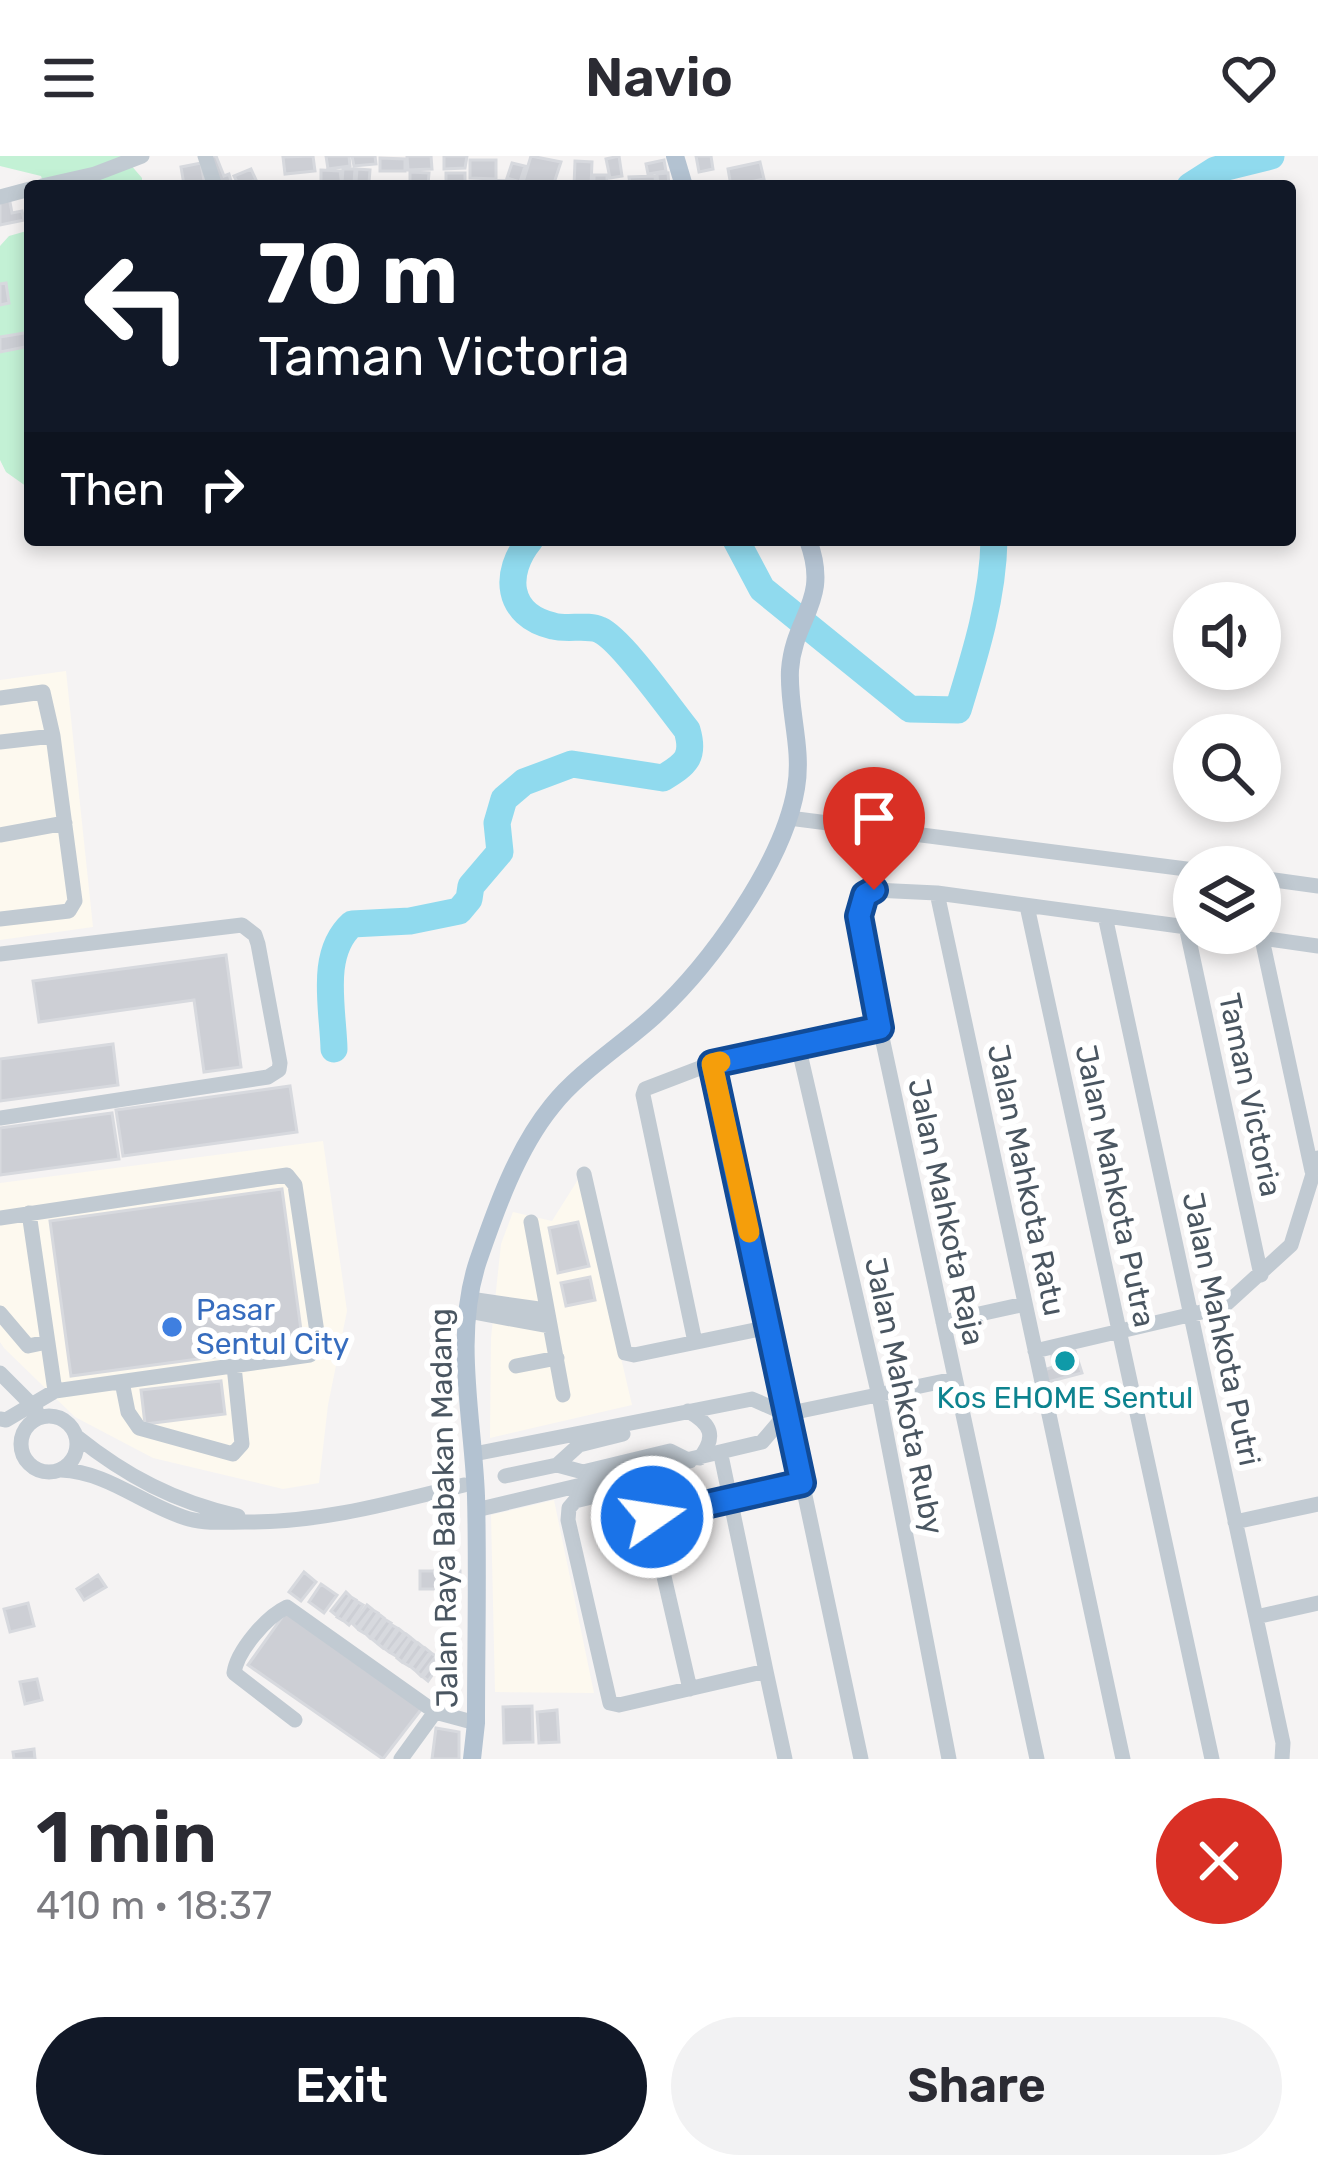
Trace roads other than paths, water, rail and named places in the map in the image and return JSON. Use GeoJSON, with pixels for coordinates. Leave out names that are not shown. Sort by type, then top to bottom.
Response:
{"type":"FeatureCollection","features":[{"type":"Feature","properties":{"kind":"main road","name":"Jalan Raya Babakan Madang"},"geometry":{"type":"LineString","coordinates":[[472,1759],[476,1510],[466,1379],[469,1305],[492,1223],[520,1158],[553,1105],[659,1011],[711,950],[776,852],[797,785],[790,673],[794,646],[814,599],[817,574],[810,546]]}},
{"type":"Feature","properties":{"kind":"street"},"geometry":{"type":"LineString","coordinates":[[68,180],[142,156]]}},
{"type":"Feature","properties":{"kind":"street"},"geometry":{"type":"LineString","coordinates":[[0,698],[44,692],[74,908],[0,919]]}},
{"type":"Feature","properties":{"kind":"street"},"geometry":{"type":"LineString","coordinates":[[0,742],[53,736]]}},
{"type":"Feature","properties":{"kind":"street"},"geometry":{"type":"LineString","coordinates":[[789,818],[1173,867]]}},
{"type":"Feature","properties":{"kind":"street"},"geometry":{"type":"LineString","coordinates":[[0,835],[64,823]]}},
{"type":"Feature","properties":{"kind":"street"},"geometry":{"type":"LineString","coordinates":[[1281,881],[1318,886]]}},
{"type":"Feature","properties":{"kind":"street","name":"Taman Victoria"},"geometry":{"type":"LineString","coordinates":[[880,1028],[860,903],[874,890],[937,893],[1173,925]]}},
{"type":"Feature","properties":{"kind":"street","name":"Jalan Mahkota Ratu"},"geometry":{"type":"LineString","coordinates":[[937,893],[1123,1759]]}},
{"type":"Feature","properties":{"kind":"street","name":"Jalan Mahkota Putra"},"geometry":{"type":"LineString","coordinates":[[1027,906],[1212,1759]]}},
{"type":"Feature","properties":{"kind":"street","name":"Jalan Mahkota Putri"},"geometry":{"type":"LineString","coordinates":[[1105,916],[1283,1756]]}},
{"type":"Feature","properties":{"kind":"street"},"geometry":{"type":"LineString","coordinates":[[0,954],[242,925],[258,944],[280,1063],[279,1070],[268,1077],[0,1118]]}},
{"type":"Feature","properties":{"kind":"street"},"geometry":{"type":"LineString","coordinates":[[1281,941],[1318,946]]}},
{"type":"Feature","properties":{"kind":"street","name":"Taman Victoria"},"geometry":{"type":"LineString","coordinates":[[1196,954],[1261,1275]]}},
{"type":"Feature","properties":{"kind":"street"},"geometry":{"type":"LineString","coordinates":[[1266,954],[1315,1166]]}},
{"type":"Feature","properties":{"kind":"street"},"geometry":{"type":"LineString","coordinates":[[695,1342],[643,1096],[651,1083],[712,1064],[880,1028]]}},
{"type":"Feature","properties":{"kind":"street","name":"Jalan Mahkota Raja"},"geometry":{"type":"LineString","coordinates":[[880,1028],[1037,1759]]}},
{"type":"Feature","properties":{"kind":"street","name":"Jalan Mahkota Ruby"},"geometry":{"type":"LineString","coordinates":[[798,1046],[879,1396],[950,1759]]}},
{"type":"Feature","properties":{"kind":"street"},"geometry":{"type":"LineString","coordinates":[[712,1064],[861,1759]]}},
{"type":"Feature","properties":{"kind":"street","name":"Taman Victoria"},"geometry":{"type":"LineString","coordinates":[[1035,1351],[1223,1307],[1291,1245],[1315,1166]]}},
{"type":"Feature","properties":{"kind":"street"},"geometry":{"type":"LineString","coordinates":[[584,1174],[625,1353],[769,1327]]}},
{"type":"Feature","properties":{"kind":"street"},"geometry":{"type":"LineString","coordinates":[[0,1218],[287,1175],[295,1185],[318,1346],[310,1354],[55,1391],[29,1424],[6,1425]]}},
{"type":"Feature","properties":{"kind":"street"},"geometry":{"type":"LineString","coordinates":[[29,1213],[55,1391]]}},
{"type":"Feature","properties":{"kind":"street"},"geometry":{"type":"LineString","coordinates":[[531,1222],[562,1395]]}},
{"type":"Feature","properties":{"kind":"street"},"geometry":{"type":"LineString","coordinates":[[943,1322],[1025,1304]]}},
{"type":"Feature","properties":{"kind":"street"},"geometry":{"type":"LineString","coordinates":[[469,1305],[548,1318]]}},
{"type":"Feature","properties":{"kind":"street"},"geometry":{"type":"LineString","coordinates":[[0,1313],[26,1345],[47,1342]]}},
{"type":"Feature","properties":{"kind":"street"},"geometry":{"type":"LineString","coordinates":[[516,1366],[556,1358]]}},
{"type":"Feature","properties":{"kind":"street"},"geometry":{"type":"LineString","coordinates":[[122,1382],[128,1412],[139,1428],[233,1454],[242,1444],[233,1366]]}},
{"type":"Feature","properties":{"kind":"street"},"geometry":{"type":"LineString","coordinates":[[0,1372],[38,1411],[62,1419],[106,1460],[165,1494],[270,1522]]}},
{"type":"Feature","properties":{"kind":"street"},"geometry":{"type":"LineString","coordinates":[[474,1454],[752,1399],[786,1414],[954,1379]]}},
{"type":"Feature","properties":{"kind":"street"},"geometry":{"type":"LineString","coordinates":[[961,1406],[1043,1388]]}},
{"type":"Feature","properties":{"kind":"street"},"geometry":{"type":"LineString","coordinates":[[6,1425],[38,1411]]}},
{"type":"Feature","properties":{"kind":"street"},"geometry":{"type":"LineString","coordinates":[[682,1412],[704,1420],[711,1432],[710,1445],[695,1460]]}},
{"type":"Feature","properties":{"kind":"street"},"geometry":{"type":"LineString","coordinates":[[557,1465],[579,1445],[666,1423],[682,1412]]}},
{"type":"Feature","properties":{"kind":"street"},"geometry":{"type":"LineString","coordinates":[[476,1510],[762,1442],[786,1414]]}},
{"type":"Feature","properties":{"kind":"street"},"geometry":{"type":"LineString","coordinates":[[6,1425],[28,1464],[44,1472],[104,1477],[147,1504],[193,1520],[270,1522],[340,1516],[464,1486]]}},
{"type":"Feature","properties":{"kind":"street"},"geometry":{"type":"LineString","coordinates":[[62,1470],[74,1457],[76,1436]]}},
{"type":"Feature","properties":{"kind":"street"},"geometry":{"type":"LineString","coordinates":[[506,1476],[557,1465],[583,1472],[670,1451],[695,1460]]}},
{"type":"Feature","properties":{"kind":"street"},"geometry":{"type":"LineString","coordinates":[[722,1460],[785,1759]]}},
{"type":"Feature","properties":{"kind":"street"},"geometry":{"type":"LineString","coordinates":[[652,1517],[802,1483]]}},
{"type":"Feature","properties":{"kind":"street"},"geometry":{"type":"LineString","coordinates":[[690,1689],[647,1494],[636,1486],[574,1501],[567,1514],[610,1703],[619,1706],[766,1671]]}},
{"type":"Feature","properties":{"kind":"street"},"geometry":{"type":"LineString","coordinates":[[1235,1522],[1318,1504]]}},
{"type":"Feature","properties":{"kind":"street"},"geometry":{"type":"LineString","coordinates":[[1256,1617],[1318,1603]]}},
{"type":"Feature","properties":{"kind":"street"},"geometry":{"type":"LineString","coordinates":[[295,1720],[234,1673],[237,1659],[275,1613],[287,1607],[435,1712],[476,1723]]}},
{"type":"Feature","properties":{"kind":"street"},"geometry":{"type":"LineString","coordinates":[[401,1759],[435,1712]]}},
{"type":"Feature","properties":{"kind":"waterway"},"geometry":{"type":"LineString","coordinates":[[1199,180],[1215,170],[1271,156]]}},
{"type":"Feature","properties":{"kind":"waterway"},"geometry":{"type":"LineString","coordinates":[[334,1049],[332,966],[335,950],[352,924],[410,921],[459,911],[469,899],[471,886],[500,852],[497,823],[504,799],[524,782],[572,764],[663,778],[683,764],[689,753],[687,730],[609,636],[595,628],[559,627],[537,620],[518,603],[513,579],[526,546]]}},
{"type":"Feature","properties":{"kind":"waterway"},"geometry":{"type":"LineString","coordinates":[[739,546],[762,589],[910,709],[958,710],[987,605],[994,546]]}},
{"type":"Feature","properties":{"kind":"place","name":"Pasar Sentul City"},"geometry":{"type":"Point","coordinates":[172,1327]}},
{"type":"Feature","properties":{"kind":"place","name":"Kos EHOME Sentul"},"geometry":{"type":"Point","coordinates":[1065,1361]}}]}
